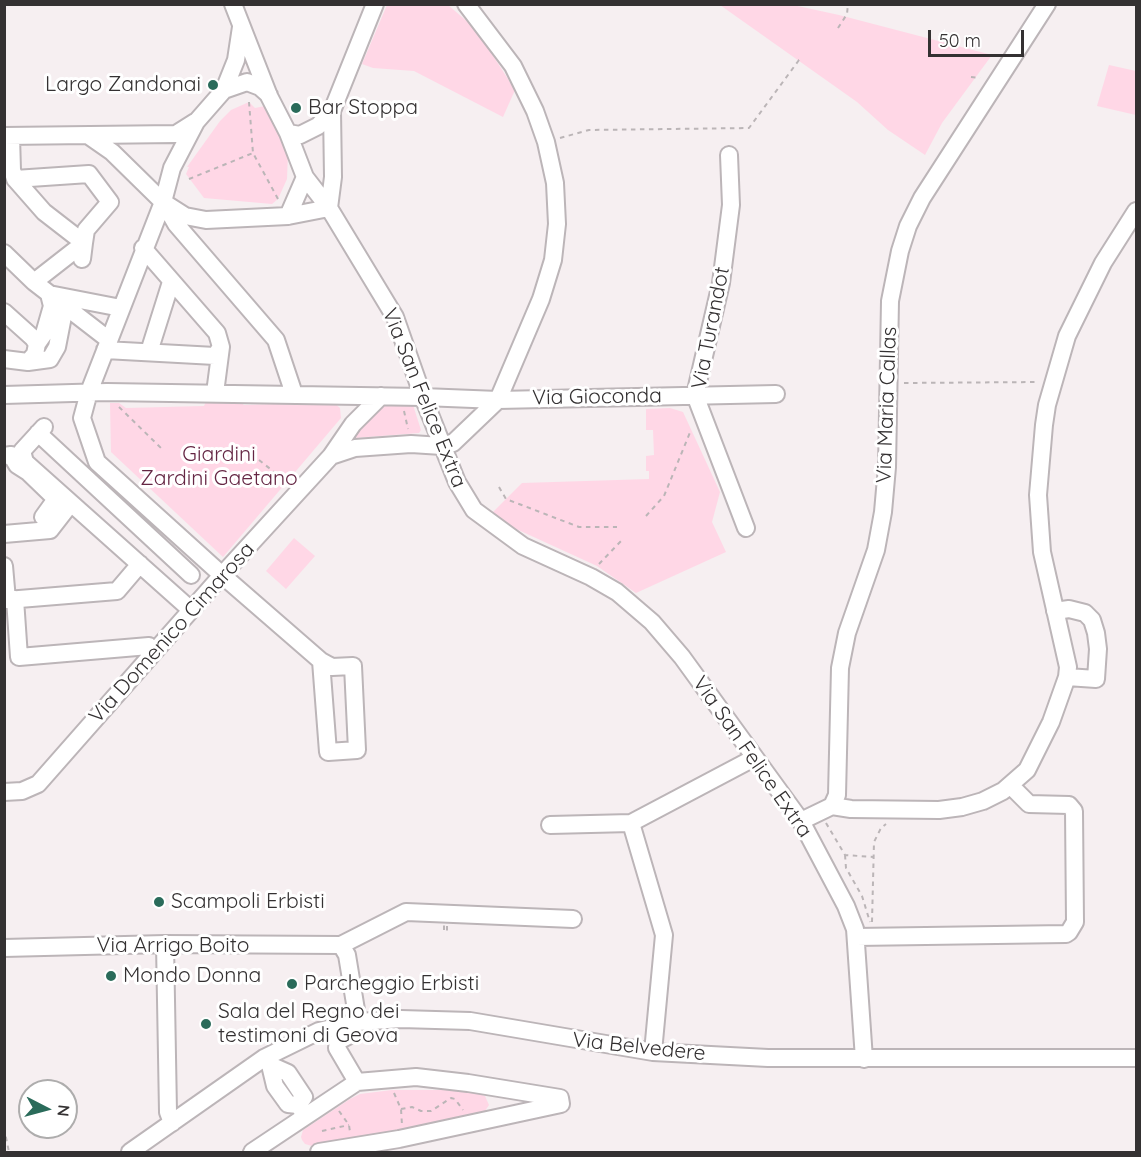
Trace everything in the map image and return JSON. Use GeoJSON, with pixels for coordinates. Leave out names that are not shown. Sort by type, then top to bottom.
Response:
{"type":"FeatureCollection","features":[{"type":"Feature","properties":{"kind":"street","name":"Via San Felice Extra"},"geometry":{"type":"LineString","coordinates":[[233,4],[269,96],[288,133],[305,177],[329,208],[395,317],[442,446],[457,482],[474,510],[523,546],[618,592],[652,622],[682,657],[801,821],[846,906],[855,929],[864,1059]]}},
{"type":"Feature","properties":{"kind":"street"},"geometry":{"type":"LineString","coordinates":[[288,133],[300,135],[318,126],[332,111],[375,4]]}},
{"type":"Feature","properties":{"kind":"street"},"geometry":{"type":"LineString","coordinates":[[331,456],[356,448],[411,444],[442,446],[453,443],[498,400],[541,299],[553,260],[557,224],[555,183],[546,142],[535,111],[513,66],[466,4]]}},
{"type":"Feature","properties":{"kind":"street","name":"Via Maria Callas"},"geometry":{"type":"LineString","coordinates":[[825,810],[837,795],[840,668],[847,633],[876,550],[883,512],[887,467],[891,295],[900,251],[908,226],[922,198],[1047,4]]}},
{"type":"Feature","properties":{"kind":"street"},"geometry":{"type":"LineString","coordinates":[[241,26],[236,60],[224,90],[196,122],[172,168],[163,202],[143,248],[89,392],[82,418],[97,462],[321,661],[332,667],[353,666],[357,750],[328,752],[321,661]]}},
{"type":"Feature","properties":{"kind":"street"},"geometry":{"type":"LineString","coordinates":[[224,90],[247,82],[260,87],[269,96]]}},
{"type":"Feature","properties":{"kind":"street"},"geometry":{"type":"LineString","coordinates":[[89,136],[112,152],[163,202],[185,216],[206,220],[288,216],[329,208],[333,177],[332,111]]}},
{"type":"Feature","properties":{"kind":"street"},"geometry":{"type":"LineString","coordinates":[[83,251],[15,179],[8,136],[176,134],[196,122]]}},
{"type":"Feature","properties":{"kind":"street","name":"Via Turandot"},"geometry":{"type":"LineString","coordinates":[[729,155],[731,206],[721,283],[696,395],[746,528]]}},
{"type":"Feature","properties":{"kind":"street"},"geometry":{"type":"LineString","coordinates":[[15,179],[89,174],[110,202],[86,230],[83,251],[34,282]]}},
{"type":"Feature","properties":{"kind":"street"},"geometry":{"type":"LineString","coordinates":[[288,216],[305,177]]}},
{"type":"Feature","properties":{"kind":"street"},"geometry":{"type":"LineString","coordinates":[[163,202],[176,224],[276,340],[294,394]]}},
{"type":"Feature","properties":{"kind":"street"},"geometry":{"type":"LineString","coordinates":[[801,821],[825,810],[939,810],[962,807],[983,801],[1011,786],[1027,770],[1051,722],[1067,677],[1067,655],[1042,552],[1038,495],[1047,405],[1067,336],[1103,263],[1137,211]]}},
{"type":"Feature","properties":{"kind":"street"},"geometry":{"type":"LineString","coordinates":[[143,248],[217,333],[221,347],[215,393]]}},
{"type":"Feature","properties":{"kind":"street"},"geometry":{"type":"LineString","coordinates":[[4,253],[107,345],[149,352],[215,356],[221,347]]}},
{"type":"Feature","properties":{"kind":"street"},"geometry":{"type":"LineString","coordinates":[[149,352],[171,282]]}},
{"type":"Feature","properties":{"kind":"street"},"geometry":{"type":"LineString","coordinates":[[48,294],[121,308]]}},
{"type":"Feature","properties":{"kind":"street"},"geometry":{"type":"LineString","coordinates":[[28,362],[35,354],[37,344],[44,334],[52,306],[48,294]]}},
{"type":"Feature","properties":{"kind":"street"},"geometry":{"type":"LineString","coordinates":[[4,359],[28,362],[50,359],[57,346],[64,306]]}},
{"type":"Feature","properties":{"kind":"street"},"geometry":{"type":"LineString","coordinates":[[4,312],[37,344]]}},
{"type":"Feature","properties":{"kind":"street","name":"Via Gioconda"},"geometry":{"type":"LineString","coordinates":[[4,395],[89,392],[215,393],[498,400],[776,394]]}},
{"type":"Feature","properties":{"kind":"street","name":"Via Domenico Cimarosa"},"geometry":{"type":"LineString","coordinates":[[4,792],[22,791],[38,784],[222,575],[331,456],[353,424],[381,396]]}},
{"type":"Feature","properties":{"kind":"street"},"geometry":{"type":"LineString","coordinates":[[191,575],[41,430],[22,451],[25,462],[192,610]]}},
{"type":"Feature","properties":{"kind":"street"},"geometry":{"type":"LineString","coordinates":[[4,456],[11,455],[17,465],[28,472],[56,499],[43,517]]}},
{"type":"Feature","properties":{"kind":"street"},"geometry":{"type":"LineString","coordinates":[[4,534],[50,530],[71,503]]}},
{"type":"Feature","properties":{"kind":"street"},"geometry":{"type":"LineString","coordinates":[[4,566],[7,600],[117,591],[140,564]]}},
{"type":"Feature","properties":{"kind":"street"},"geometry":{"type":"LineString","coordinates":[[15,599],[10,619],[19,657],[149,646],[154,652]]}},
{"type":"Feature","properties":{"kind":"street"},"geometry":{"type":"LineString","coordinates":[[1055,611],[1069,609],[1085,613],[1092,620],[1096,633],[1098,649],[1096,678],[1067,677]]}},
{"type":"Feature","properties":{"kind":"street"},"geometry":{"type":"LineString","coordinates":[[550,825],[631,823],[754,758]]}},
{"type":"Feature","properties":{"kind":"street"},"geometry":{"type":"LineString","coordinates":[[856,937],[1069,932],[1075,922],[1074,811],[1069,805],[1029,804],[1011,786]]}},
{"type":"Feature","properties":{"kind":"street"},"geometry":{"type":"LineString","coordinates":[[631,823],[664,935],[652,1052]]}},
{"type":"Feature","properties":{"kind":"street","name":"Via Arrigo Boito"},"geometry":{"type":"LineString","coordinates":[[4,948],[165,944],[341,945],[406,912],[573,919]]}},
{"type":"Feature","properties":{"kind":"street"},"geometry":{"type":"LineString","coordinates":[[165,944],[168,1112],[172,1123]]}},
{"type":"Feature","properties":{"kind":"street"},"geometry":{"type":"LineString","coordinates":[[341,945],[347,955],[358,1022]]}},
{"type":"Feature","properties":{"kind":"street","name":"Via Belvedere"},"geometry":{"type":"LineString","coordinates":[[130,1152],[267,1061],[319,1032],[358,1022],[401,1019],[470,1021],[652,1052],[768,1058],[1137,1058]]}},
{"type":"Feature","properties":{"kind":"street"},"geometry":{"type":"LineString","coordinates":[[348,1036],[338,1041],[337,1048],[357,1082]]}},
{"type":"Feature","properties":{"kind":"street"},"geometry":{"type":"LineString","coordinates":[[267,1061],[288,1073],[303,1097],[302,1111]]}},
{"type":"Feature","properties":{"kind":"street"},"geometry":{"type":"LineString","coordinates":[[252,1152],[302,1111],[331,1099],[357,1082],[416,1077],[560,1098],[561,1104],[472,1124],[319,1152]]}},
{"type":"Feature","properties":{"kind":"path"},"geometry":{"type":"LineString","coordinates":[[838,28],[847,14],[848,4]]}},
{"type":"Feature","properties":{"kind":"path"},"geometry":{"type":"LineString","coordinates":[[546,142],[589,130],[749,129],[799,60],[803,60]]}},
{"type":"Feature","properties":{"kind":"path"},"geometry":{"type":"LineString","coordinates":[[249,102],[253,153],[278,199]]}},
{"type":"Feature","properties":{"kind":"path"},"geometry":{"type":"LineString","coordinates":[[189,179],[253,153]]}},
{"type":"Feature","properties":{"kind":"path"},"geometry":{"type":"LineString","coordinates":[[888,383],[1045,381]]}},
{"type":"Feature","properties":{"kind":"path"},"geometry":{"type":"LineString","coordinates":[[107,392],[114,403],[162,449]]}},
{"type":"Feature","properties":{"kind":"path"},"geometry":{"type":"LineString","coordinates":[[401,396],[411,444]]}},
{"type":"Feature","properties":{"kind":"path"},"geometry":{"type":"LineString","coordinates":[[646,516],[664,496],[691,430]]}},
{"type":"Feature","properties":{"kind":"path"},"geometry":{"type":"LineString","coordinates":[[259,460],[299,492]]}},
{"type":"Feature","properties":{"kind":"path"},"geometry":{"type":"LineString","coordinates":[[499,487],[506,499],[579,527],[617,527]]}},
{"type":"Feature","properties":{"kind":"path"},"geometry":{"type":"LineString","coordinates":[[591,577],[597,566],[622,540]]}},
{"type":"Feature","properties":{"kind":"path"},"geometry":{"type":"LineString","coordinates":[[825,810],[845,855],[846,868],[862,896],[872,927],[873,857],[877,834],[880,828],[888,823]]}},
{"type":"Feature","properties":{"kind":"path"},"geometry":{"type":"LineString","coordinates":[[845,855],[873,857]]}},
{"type":"Feature","properties":{"kind":"path"},"geometry":{"type":"LineString","coordinates":[[385,1080],[398,1099],[401,1109],[403,1120],[399,1139]]}},
{"type":"Feature","properties":{"kind":"path"},"geometry":{"type":"LineString","coordinates":[[331,1099],[349,1125],[352,1147]]}},
{"type":"Feature","properties":{"kind":"path"},"geometry":{"type":"LineString","coordinates":[[401,1109],[412,1107],[421,1111],[431,1111],[446,1100],[455,1099],[472,1124]]}},
{"type":"Feature","properties":{"kind":"path"},"geometry":{"type":"LineString","coordinates":[[322,1131],[349,1125]]}},
{"type":"Feature","properties":{"kind":"path"},"geometry":{"type":"LineString","coordinates":[[4,1128],[9,1152]]}},
{"type":"Feature","properties":{"kind":"green space"},"geometry":{"type":"Polygon","coordinates":[[[387,5],[448,5],[476,29],[515,90],[503,117],[414,71],[373,68],[362,64],[387,5]]]}},
{"type":"Feature","properties":{"kind":"green space"},"geometry":{"type":"Polygon","coordinates":[[[720,5],[793,5],[992,55],[942,123],[925,155],[888,130],[857,102],[720,5]]]}},
{"type":"Feature","properties":{"kind":"green space"},"geometry":{"type":"Polygon","coordinates":[[[1109,65],[1136,71],[1136,115],[1097,106],[1109,65]]]}},
{"type":"Feature","properties":{"kind":"green space"},"geometry":{"type":"Polygon","coordinates":[[[249,102],[255,108],[270,105],[288,153],[287,179],[278,199],[272,204],[204,198],[186,174],[189,167],[187,167],[220,121],[231,110],[249,102]]]}},
{"type":"Feature","properties":{"kind":"green space","name":"Giardini Zardini Gaetano"},"geometry":{"type":"Polygon","coordinates":[[[234,396],[244,405],[333,402],[340,408],[341,418],[223,557],[111,452],[110,403],[119,403],[126,408],[204,406],[208,397],[234,396]]]}},
{"type":"Feature","properties":{"kind":"green space"},"geometry":{"type":"Polygon","coordinates":[[[388,403],[413,405],[421,430],[419,433],[355,438],[353,434],[380,406],[388,403]]]}},
{"type":"Feature","properties":{"kind":"green space"},"geometry":{"type":"Polygon","coordinates":[[[670,408],[683,412],[720,492],[712,522],[726,552],[636,593],[597,566],[514,528],[492,513],[522,483],[649,479],[649,471],[646,471],[646,456],[654,455],[653,430],[646,430],[646,409],[670,408]]]}},
{"type":"Feature","properties":{"kind":"green space"},"geometry":{"type":"Polygon","coordinates":[[[294,538],[315,556],[286,589],[266,571],[294,538]]]}},
{"type":"Feature","properties":{"kind":"green space"},"geometry":{"type":"Polygon","coordinates":[[[392,1090],[452,1090],[479,1094],[485,1096],[489,1105],[481,1113],[388,1133],[312,1146],[305,1144],[302,1140],[303,1130],[350,1099],[360,1094],[392,1090]]]}},
{"type":"Feature","properties":{"kind":"place","name":"Largo Zandonai"},"geometry":{"type":"Point","coordinates":[213,85]}},
{"type":"Feature","properties":{"kind":"place","name":"Bar Stoppa"},"geometry":{"type":"Point","coordinates":[296,108]}},
{"type":"Feature","properties":{"kind":"place","name":"Scampoli Erbisti"},"geometry":{"type":"Point","coordinates":[159,902]}},
{"type":"Feature","properties":{"kind":"place","name":"Mondo Donna"},"geometry":{"type":"Point","coordinates":[111,976]}},
{"type":"Feature","properties":{"kind":"place","name":"Parcheggio Erbisti"},"geometry":{"type":"Point","coordinates":[292,984]}},
{"type":"Feature","properties":{"kind":"place","name":"Sala del Regno dei testimoni di Geova"},"geometry":{"type":"Point","coordinates":[206,1024]}}]}
